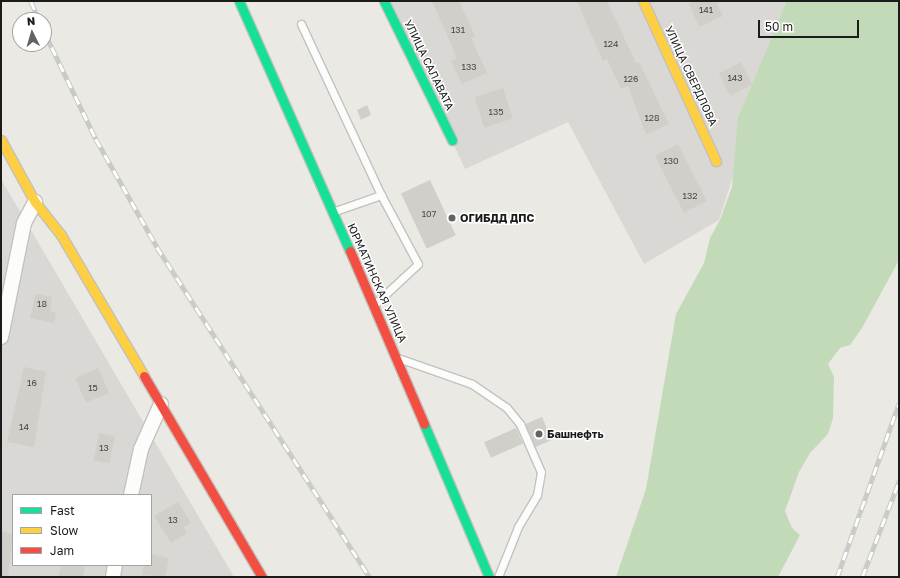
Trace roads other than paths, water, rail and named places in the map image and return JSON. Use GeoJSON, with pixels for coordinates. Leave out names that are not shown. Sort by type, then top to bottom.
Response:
{"type":"FeatureCollection","features":[{"type":"Feature","properties":{"kind":"street","name":"ЮРМАТИНСКАЯ УЛИЦА"},"geometry":{"type":"LineString","coordinates":[[239,1],[374,304],[489,577]]}},
{"type":"Feature","properties":{"kind":"street","name":"УЛИЦА САЛАВАТА"},"geometry":{"type":"LineString","coordinates":[[384,1],[452,140]]}},
{"type":"Feature","properties":{"kind":"street","name":"УЛИЦА СВЕРДЛОВА"},"geometry":{"type":"LineString","coordinates":[[643,1],[716,161]]}},
{"type":"Feature","properties":{"kind":"street"},"geometry":{"type":"LineString","coordinates":[[1,140],[35,202],[61,235],[262,577]]}},
{"type":"Feature","properties":{"kind":"street"},"geometry":{"type":"LineString","coordinates":[[1,337],[24,223],[35,202]]}},
{"type":"Feature","properties":{"kind":"street"},"geometry":{"type":"LineString","coordinates":[[131,494],[141,449],[161,404]]}},
{"type":"Feature","properties":{"kind":"street"},"geometry":{"type":"LineString","coordinates":[[113,577],[115,566]]}},
{"type":"Feature","properties":{"kind":"lane"},"geometry":{"type":"LineString","coordinates":[[301,24],[381,195],[418,264],[374,304]]}},
{"type":"Feature","properties":{"kind":"lane"},"geometry":{"type":"LineString","coordinates":[[333,212],[381,195]]}},
{"type":"Feature","properties":{"kind":"lane"},"geometry":{"type":"LineString","coordinates":[[397,357],[472,384],[507,408],[520,424],[541,472],[537,495],[518,527],[498,577]]}},
{"type":"Feature","properties":{"kind":"railway"},"geometry":{"type":"LineString","coordinates":[[31,1],[36,12]]}},
{"type":"Feature","properties":{"kind":"railway"},"geometry":{"type":"LineString","coordinates":[[52,48],[96,139],[157,247],[370,577]]}},
{"type":"Feature","properties":{"kind":"railway"},"geometry":{"type":"LineString","coordinates":[[837,577],[899,403]]}},
{"type":"Feature","properties":{"kind":"railway"},"geometry":{"type":"LineString","coordinates":[[862,577],[899,481]]}},
{"type":"Feature","properties":{"kind":"place","name":"ОГИБДД ДПС"},"geometry":{"type":"Point","coordinates":[452,218]}},
{"type":"Feature","properties":{"kind":"place","name":"Башнефть"},"geometry":{"type":"Point","coordinates":[539,434]}}]}
